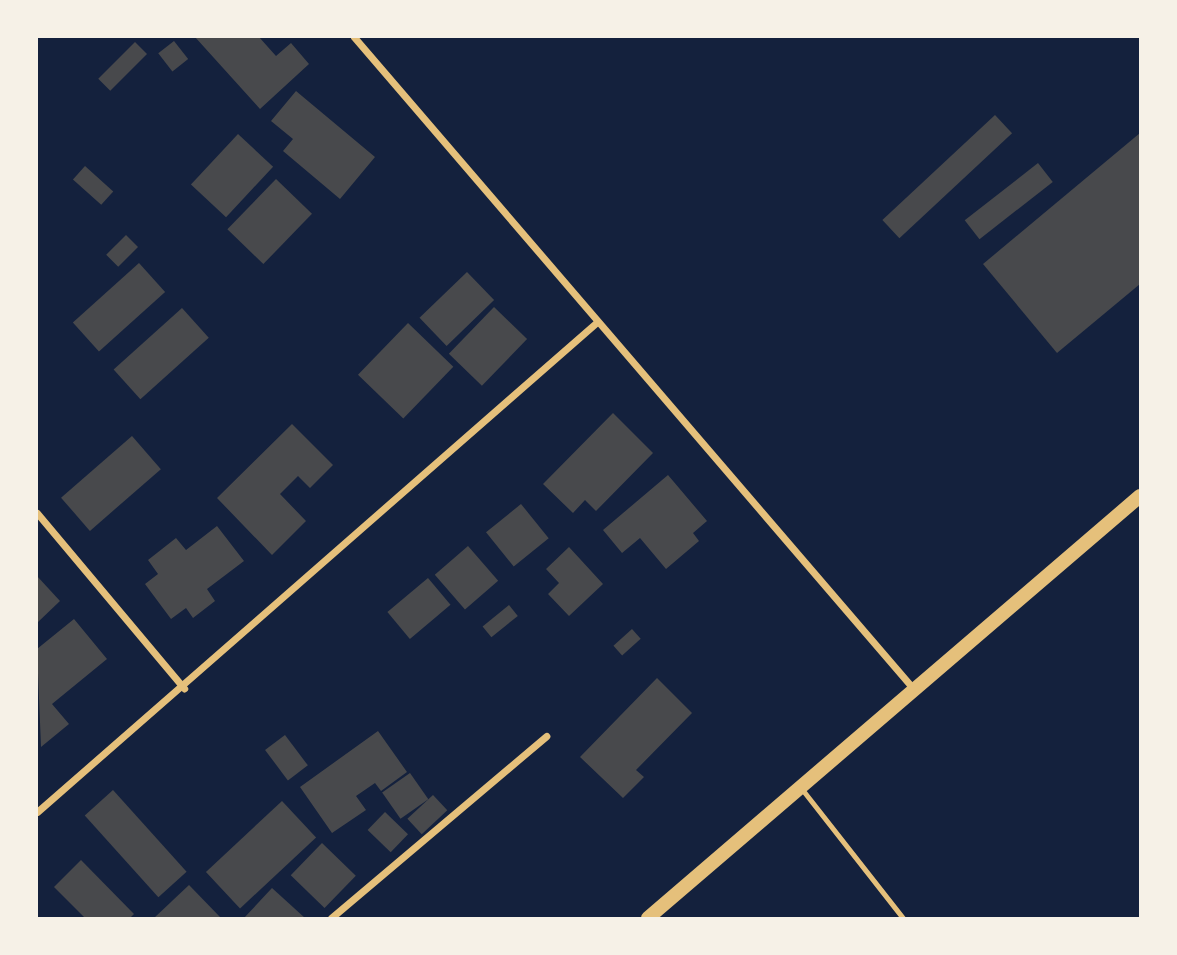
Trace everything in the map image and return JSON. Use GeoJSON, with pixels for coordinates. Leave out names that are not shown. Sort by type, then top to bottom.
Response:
{"type":"FeatureCollection","features":[{"type":"Feature","properties":{"kind":"main road"},"geometry":{"type":"LineString","coordinates":[[648,918],[912,687],[1140,496]]}},
{"type":"Feature","properties":{"kind":"street"},"geometry":{"type":"LineString","coordinates":[[354,37],[912,687]]}},
{"type":"Feature","properties":{"kind":"street"},"geometry":{"type":"LineString","coordinates":[[37,812],[184,688],[396,494],[597,322]]}},
{"type":"Feature","properties":{"kind":"street"},"geometry":{"type":"LineString","coordinates":[[37,513],[184,688]]}},
{"type":"Feature","properties":{"kind":"street"},"geometry":{"type":"LineString","coordinates":[[331,918],[546,736]]}},
{"type":"Feature","properties":{"kind":"lane"},"geometry":{"type":"LineString","coordinates":[[799,786],[903,918]]}},
{"type":"Feature","properties":{"kind":"building"},"geometry":{"type":"Polygon","coordinates":[[[195,37],[259,37],[276,56],[291,43],[309,64],[260,109],[195,37]]]}},
{"type":"Feature","properties":{"kind":"building"},"geometry":{"type":"Polygon","coordinates":[[[174,41],[188,59],[172,71],[158,53],[174,41]]]}},
{"type":"Feature","properties":{"kind":"building"},"geometry":{"type":"Polygon","coordinates":[[[135,42],[147,54],[110,91],[98,79],[135,42]]]}},
{"type":"Feature","properties":{"kind":"building"},"geometry":{"type":"Polygon","coordinates":[[[296,91],[375,157],[340,199],[283,151],[293,139],[271,121],[296,91]]]}},
{"type":"Feature","properties":{"kind":"building"},"geometry":{"type":"Polygon","coordinates":[[[995,115],[1012,133],[899,238],[882,220],[995,115]]]}},
{"type":"Feature","properties":{"kind":"building"},"geometry":{"type":"Polygon","coordinates":[[[1140,133],[1140,284],[1057,353],[983,264],[1140,133]]]}},
{"type":"Feature","properties":{"kind":"building"},"geometry":{"type":"Polygon","coordinates":[[[238,134],[273,167],[226,217],[191,184],[238,134]]]}},
{"type":"Feature","properties":{"kind":"building"},"geometry":{"type":"Polygon","coordinates":[[[1038,163],[1053,182],[979,239],[965,220],[1038,163]]]}},
{"type":"Feature","properties":{"kind":"building"},"geometry":{"type":"Polygon","coordinates":[[[85,166],[113,191],[101,205],[73,179],[85,166]]]}},
{"type":"Feature","properties":{"kind":"building"},"geometry":{"type":"Polygon","coordinates":[[[276,179],[312,214],[263,264],[227,229],[276,179]]]}},
{"type":"Feature","properties":{"kind":"building"},"geometry":{"type":"Polygon","coordinates":[[[126,235],[138,247],[118,267],[106,255],[126,235]]]}},
{"type":"Feature","properties":{"kind":"building"},"geometry":{"type":"Polygon","coordinates":[[[139,263],[165,292],[99,352],[73,323],[139,263]]]}},
{"type":"Feature","properties":{"kind":"building"},"geometry":{"type":"Polygon","coordinates":[[[467,272],[494,300],[447,346],[420,318],[467,272]]]}},
{"type":"Feature","properties":{"kind":"building"},"geometry":{"type":"Polygon","coordinates":[[[494,307],[527,339],[482,386],[449,354],[494,307]]]}},
{"type":"Feature","properties":{"kind":"building"},"geometry":{"type":"Polygon","coordinates":[[[182,308],[209,338],[140,399],[114,370],[182,308]]]}},
{"type":"Feature","properties":{"kind":"building"},"geometry":{"type":"Polygon","coordinates":[[[408,323],[453,367],[403,419],[358,375],[408,323]]]}},
{"type":"Feature","properties":{"kind":"building"},"geometry":{"type":"Polygon","coordinates":[[[613,413],[653,453],[596,511],[585,500],[573,513],[543,484],[613,413]]]}},
{"type":"Feature","properties":{"kind":"building"},"geometry":{"type":"Polygon","coordinates":[[[292,424],[333,465],[310,488],[298,476],[280,494],[306,521],[272,555],[217,498],[292,424]]]}},
{"type":"Feature","properties":{"kind":"building"},"geometry":{"type":"Polygon","coordinates":[[[132,436],[161,469],[90,531],[61,498],[132,436]]]}},
{"type":"Feature","properties":{"kind":"building"},"geometry":{"type":"Polygon","coordinates":[[[668,475],[707,521],[693,533],[699,541],[666,569],[640,538],[622,553],[603,530],[668,475]]]}},
{"type":"Feature","properties":{"kind":"building"},"geometry":{"type":"Polygon","coordinates":[[[521,504],[549,538],[514,567],[486,532],[521,504]]]}},
{"type":"Feature","properties":{"kind":"building"},"geometry":{"type":"Polygon","coordinates":[[[217,526],[244,561],[207,589],[215,601],[193,618],[186,608],[171,619],[145,584],[158,574],[148,560],[176,538],[186,550],[217,526]]]}},
{"type":"Feature","properties":{"kind":"building"},"geometry":{"type":"Polygon","coordinates":[[[468,546],[498,581],[465,610],[435,575],[468,546]]]}},
{"type":"Feature","properties":{"kind":"building"},"geometry":{"type":"Polygon","coordinates":[[[569,547],[603,584],[569,616],[548,594],[559,583],[546,569],[569,547]]]}},
{"type":"Feature","properties":{"kind":"building"},"geometry":{"type":"Polygon","coordinates":[[[37,576],[60,601],[37,623],[37,576]]]}},
{"type":"Feature","properties":{"kind":"building"},"geometry":{"type":"Polygon","coordinates":[[[428,578],[450,605],[410,639],[387,612],[428,578]]]}},
{"type":"Feature","properties":{"kind":"building"},"geometry":{"type":"Polygon","coordinates":[[[509,605],[518,616],[491,637],[483,626],[509,605]]]}},
{"type":"Feature","properties":{"kind":"building"},"geometry":{"type":"Polygon","coordinates":[[[74,619],[107,659],[52,704],[69,724],[41,747],[37,649],[74,619]]]}},
{"type":"Feature","properties":{"kind":"building"},"geometry":{"type":"Polygon","coordinates":[[[632,629],[641,639],[622,655],[613,646],[632,629]]]}},
{"type":"Feature","properties":{"kind":"building"},"geometry":{"type":"Polygon","coordinates":[[[657,678],[692,713],[636,770],[644,777],[623,798],[580,757],[657,678]]]}},
{"type":"Feature","properties":{"kind":"building"},"geometry":{"type":"Polygon","coordinates":[[[378,731],[407,772],[381,791],[375,783],[356,796],[366,810],[332,833],[300,787],[378,731]]]}},
{"type":"Feature","properties":{"kind":"building"},"geometry":{"type":"Polygon","coordinates":[[[285,735],[308,765],[288,780],[265,750],[285,735]]]}},
{"type":"Feature","properties":{"kind":"building"},"geometry":{"type":"Polygon","coordinates":[[[410,773],[428,799],[401,819],[382,793],[410,773]]]}},
{"type":"Feature","properties":{"kind":"building"},"geometry":{"type":"Polygon","coordinates":[[[113,790],[187,872],[158,897],[85,815],[113,790]]]}},
{"type":"Feature","properties":{"kind":"building"},"geometry":{"type":"Polygon","coordinates":[[[433,795],[447,810],[422,834],[407,819],[433,795]]]}},
{"type":"Feature","properties":{"kind":"building"},"geometry":{"type":"Polygon","coordinates":[[[282,801],[316,838],[240,908],[206,872],[282,801]]]}},
{"type":"Feature","properties":{"kind":"building"},"geometry":{"type":"Polygon","coordinates":[[[385,812],[408,834],[391,852],[368,830],[385,812]]]}},
{"type":"Feature","properties":{"kind":"building"},"geometry":{"type":"Polygon","coordinates":[[[322,843],[356,876],[325,908],[291,875],[322,843]]]}},
{"type":"Feature","properties":{"kind":"building"},"geometry":{"type":"Polygon","coordinates":[[[81,860],[134,914],[130,918],[85,918],[54,887],[81,860]]]}},
{"type":"Feature","properties":{"kind":"building"},"geometry":{"type":"Polygon","coordinates":[[[189,885],[221,918],[154,918],[189,885]]]}},
{"type":"Feature","properties":{"kind":"building"},"geometry":{"type":"Polygon","coordinates":[[[272,888],[305,918],[244,918],[272,888]]]}}]}
